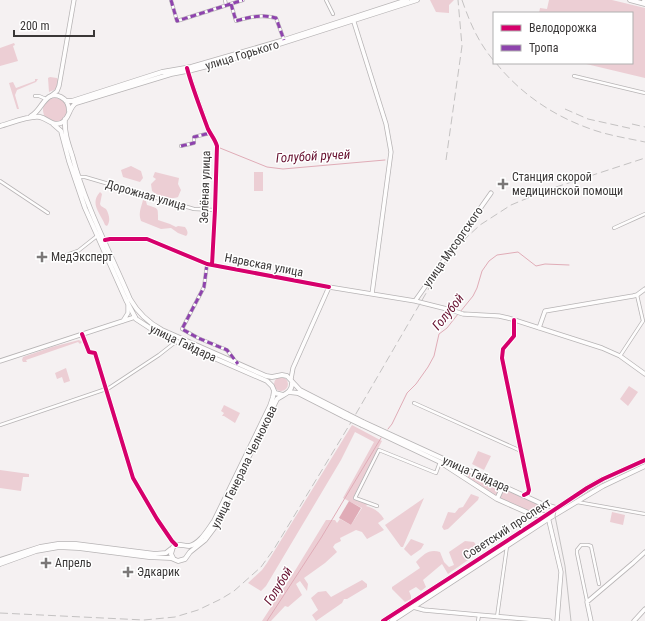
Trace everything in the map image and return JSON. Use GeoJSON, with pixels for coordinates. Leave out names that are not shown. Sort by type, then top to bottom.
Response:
{"type":"FeatureCollection","features":[{"type":"Feature","properties":{"kind":"main road","name":"улица Горького"},"geometry":{"type":"LineString","coordinates":[[51,96],[56,95],[72,101],[162,72],[223,62],[407,0]]}},
{"type":"Feature","properties":{"kind":"main road","name":"улица Горького"},"geometry":{"type":"LineString","coordinates":[[399,3],[417,0]]}},
{"type":"Feature","properties":{"kind":"main road"},"geometry":{"type":"LineString","coordinates":[[630,0],[645,4]]}},
{"type":"Feature","properties":{"kind":"main road","name":"улица Горького"},"geometry":{"type":"LineString","coordinates":[[65,119],[69,111],[76,103],[353,19]]}},
{"type":"Feature","properties":{"kind":"main road"},"geometry":{"type":"LineString","coordinates":[[25,119],[36,113],[46,99],[51,96]]}},
{"type":"Feature","properties":{"kind":"main road"},"geometry":{"type":"LineString","coordinates":[[64,99],[69,106],[69,111]]}},
{"type":"Feature","properties":{"kind":"main road"},"geometry":{"type":"LineString","coordinates":[[42,104],[41,112],[44,119]]}},
{"type":"Feature","properties":{"kind":"main road"},"geometry":{"type":"LineString","coordinates":[[0,126],[35,117],[44,119],[52,124],[59,123],[65,119]]}},
{"type":"Feature","properties":{"kind":"main road","name":"улица Гайдара"},"geometry":{"type":"LineString","coordinates":[[65,119],[66,132],[78,177],[130,299],[140,313],[150,323],[162,330],[266,376],[272,377],[284,374],[300,390],[346,415]]}},
{"type":"Feature","properties":{"kind":"main road","name":"улица Гайдара"},"geometry":{"type":"LineString","coordinates":[[52,124],[58,127],[61,131],[75,180],[128,305],[135,317],[154,332],[262,379],[272,386]]}},
{"type":"Feature","properties":{"kind":"main road"},"geometry":{"type":"LineString","coordinates":[[135,317],[140,313]]}},
{"type":"Feature","properties":{"kind":"main road"},"geometry":{"type":"LineString","coordinates":[[277,376],[272,382],[272,386],[276,393],[283,395],[289,392],[292,387],[292,381]]}},
{"type":"Feature","properties":{"kind":"main road","name":"улица Генерала Челнокова"},"geometry":{"type":"LineString","coordinates":[[0,564],[36,551],[64,545],[149,557],[173,558],[178,561],[185,559],[191,550],[205,540],[211,533],[270,406],[274,391]]}},
{"type":"Feature","properties":{"kind":"main road","name":"улица Гайдара"},"geometry":{"type":"LineString","coordinates":[[289,392],[298,393],[542,504],[557,508]]}},
{"type":"Feature","properties":{"kind":"main road","name":"улица Генерала Челнокова"},"geometry":{"type":"LineString","coordinates":[[0,560],[40,547],[64,545],[155,554],[166,553],[174,547],[190,545],[204,535],[214,521],[228,497],[278,399],[283,395]]}},
{"type":"Feature","properties":{"kind":"main road","name":"улица Гайдара"},"geometry":{"type":"LineString","coordinates":[[363,423],[440,462],[497,499],[530,514],[547,517]]}},
{"type":"Feature","properties":{"kind":"main road","name":"Советский проспект"},"geometry":{"type":"LineString","coordinates":[[392,621],[507,546],[557,508],[598,481],[645,460]]}},
{"type":"Feature","properties":{"kind":"main road","name":"Советский проспект"},"geometry":{"type":"LineString","coordinates":[[383,621],[532,525],[607,484],[645,466]]}},
{"type":"Feature","properties":{"kind":"main road"},"geometry":{"type":"LineString","coordinates":[[497,499],[503,486]]}},
{"type":"Feature","properties":{"kind":"main road"},"geometry":{"type":"LineString","coordinates":[[542,504],[545,507],[547,517]]}},
{"type":"Feature","properties":{"kind":"main road"},"geometry":{"type":"LineString","coordinates":[[530,514],[532,525]]}},
{"type":"Feature","properties":{"kind":"main road"},"geometry":{"type":"LineString","coordinates":[[182,545],[186,548],[187,555]]}},
{"type":"Feature","properties":{"kind":"main road"},"geometry":{"type":"LineString","coordinates":[[173,558],[171,554],[174,547]]}},
{"type":"Feature","properties":{"kind":"street"},"geometry":{"type":"LineString","coordinates":[[51,96],[59,86],[74,0]]}},
{"type":"Feature","properties":{"kind":"street"},"geometry":{"type":"LineString","coordinates":[[171,0],[177,21],[243,0]]}},
{"type":"Feature","properties":{"kind":"street"},"geometry":{"type":"LineString","coordinates":[[225,0],[226,6]]}},
{"type":"Feature","properties":{"kind":"street"},"geometry":{"type":"LineString","coordinates":[[326,0],[332,14]]}},
{"type":"Feature","properties":{"kind":"street"},"geometry":{"type":"LineString","coordinates":[[230,4],[236,21],[251,16],[269,16],[276,18],[284,40]]}},
{"type":"Feature","properties":{"kind":"street"},"geometry":{"type":"LineString","coordinates":[[353,19],[386,124],[391,152],[372,294]]}},
{"type":"Feature","properties":{"kind":"street","name":"Зелёная улица"},"geometry":{"type":"LineString","coordinates":[[187,69],[210,133],[215,139],[217,146],[212,265]]}},
{"type":"Feature","properties":{"kind":"street"},"geometry":{"type":"LineString","coordinates":[[574,76],[645,93]]}},
{"type":"Feature","properties":{"kind":"street"},"geometry":{"type":"LineString","coordinates":[[59,86],[64,99]]}},
{"type":"Feature","properties":{"kind":"street"},"geometry":{"type":"LineString","coordinates":[[36,92],[39,96]]}},
{"type":"Feature","properties":{"kind":"street"},"geometry":{"type":"LineString","coordinates":[[35,96],[46,99]]}},
{"type":"Feature","properties":{"kind":"street"},"geometry":{"type":"LineString","coordinates":[[182,146],[194,143],[194,136],[210,133]]}},
{"type":"Feature","properties":{"kind":"street","name":"Дорожная улица"},"geometry":{"type":"LineString","coordinates":[[78,177],[85,177],[194,209],[215,210]]}},
{"type":"Feature","properties":{"kind":"street"},"geometry":{"type":"LineString","coordinates":[[0,181],[48,213]]}},
{"type":"Feature","properties":{"kind":"street","name":"улица Мусоргского"},"geometry":{"type":"LineString","coordinates":[[415,301],[491,193]]}},
{"type":"Feature","properties":{"kind":"street"},"geometry":{"type":"LineString","coordinates":[[614,228],[645,214]]}},
{"type":"Feature","properties":{"kind":"street"},"geometry":{"type":"LineString","coordinates":[[58,258],[78,251],[98,236]]}},
{"type":"Feature","properties":{"kind":"street","name":"Нарвская улица"},"geometry":{"type":"LineString","coordinates":[[105,240],[147,239],[207,264],[329,287],[415,301],[461,314],[499,316],[596,346],[620,356],[645,374]]}},
{"type":"Feature","properties":{"kind":"street","name":"Нарвская улица"},"geometry":{"type":"LineString","coordinates":[[207,264],[204,286],[182,329],[198,338],[228,350],[238,364]]}},
{"type":"Feature","properties":{"kind":"street"},"geometry":{"type":"LineString","coordinates":[[292,381],[293,368],[329,287]]}},
{"type":"Feature","properties":{"kind":"street"},"geometry":{"type":"LineString","coordinates":[[539,328],[545,311],[637,294],[645,289]]}},
{"type":"Feature","properties":{"kind":"street"},"geometry":{"type":"LineString","coordinates":[[620,356],[644,320],[637,294]]}},
{"type":"Feature","properties":{"kind":"street"},"geometry":{"type":"LineString","coordinates":[[123,321],[128,313],[128,305]]}},
{"type":"Feature","properties":{"kind":"street"},"geometry":{"type":"LineString","coordinates":[[0,360],[135,317]]}},
{"type":"Feature","properties":{"kind":"street"},"geometry":{"type":"LineString","coordinates":[[514,320],[513,338],[502,352],[502,358],[529,490],[528,493],[524,495]]}},
{"type":"Feature","properties":{"kind":"street"},"geometry":{"type":"LineString","coordinates":[[82,334],[89,352],[95,353],[133,478],[156,519],[172,541],[174,547]]}},
{"type":"Feature","properties":{"kind":"street"},"geometry":{"type":"LineString","coordinates":[[0,425],[110,388],[159,355],[175,341]]}},
{"type":"Feature","properties":{"kind":"street"},"geometry":{"type":"LineString","coordinates":[[284,374],[293,368]]}},
{"type":"Feature","properties":{"kind":"street"},"geometry":{"type":"LineString","coordinates":[[414,403],[522,452]]}},
{"type":"Feature","properties":{"kind":"street","name":"улица Гайдара"},"geometry":{"type":"LineString","coordinates":[[378,506],[355,498],[379,450],[436,473],[440,462]]}},
{"type":"Feature","properties":{"kind":"street"},"geometry":{"type":"LineString","coordinates":[[576,502],[645,514]]}},
{"type":"Feature","properties":{"kind":"street"},"geometry":{"type":"LineString","coordinates":[[547,517],[561,572],[557,621]]}},
{"type":"Feature","properties":{"kind":"street"},"geometry":{"type":"LineString","coordinates":[[591,621],[577,553],[577,550],[581,545],[588,544],[591,546],[599,584]]}},
{"type":"Feature","properties":{"kind":"street"},"geometry":{"type":"LineString","coordinates":[[497,617],[507,546]]}},
{"type":"Feature","properties":{"kind":"street"},"geometry":{"type":"LineString","coordinates":[[587,602],[633,564],[645,552]]}},
{"type":"Feature","properties":{"kind":"street"},"geometry":{"type":"LineString","coordinates":[[420,602],[424,610]]}},
{"type":"Feature","properties":{"kind":"street"},"geometry":{"type":"LineString","coordinates":[[413,607],[424,610],[479,616],[550,621]]}},
{"type":"Feature","properties":{"kind":"street"},"geometry":{"type":"LineString","coordinates":[[634,621],[645,609]]}},
{"type":"Feature","properties":{"kind":"street"},"geometry":{"type":"LineString","coordinates":[[478,621],[479,616]]}},
{"type":"Feature","properties":{"kind":"shaded area"},"geometry":{"type":"Polygon","coordinates":[[[430,0],[454,0],[449,5],[449,13],[436,12],[430,0]]]}},
{"type":"Feature","properties":{"kind":"shaded area"},"geometry":{"type":"Polygon","coordinates":[[[549,0],[612,0],[645,8],[645,78],[586,64],[633,64],[633,12],[539,12],[540,8],[547,9],[549,0]]]}},
{"type":"Feature","properties":{"kind":"shaded area"},"geometry":{"type":"Polygon","coordinates":[[[14,43],[15,45],[13,46],[18,61],[0,66],[0,48],[14,43]]]}},
{"type":"Feature","properties":{"kind":"shaded area"},"geometry":{"type":"Polygon","coordinates":[[[48,78],[57,78],[58,80],[56,89],[49,92],[48,78]]]}},
{"type":"Feature","properties":{"kind":"shaded area"},"geometry":{"type":"Polygon","coordinates":[[[35,79],[38,79],[36,82],[17,90],[15,95],[19,109],[17,109],[9,83],[13,82],[16,88],[35,81],[35,79]]]}},
{"type":"Feature","properties":{"kind":"shaded area"},"geometry":{"type":"Polygon","coordinates":[[[55,98],[63,102],[67,110],[63,118],[55,122],[47,118],[43,110],[47,102],[55,98]]]}},
{"type":"Feature","properties":{"kind":"shaded area"},"geometry":{"type":"Polygon","coordinates":[[[131,166],[141,171],[143,178],[140,182],[123,177],[121,170],[131,166]]]}},
{"type":"Feature","properties":{"kind":"shaded area"},"geometry":{"type":"Polygon","coordinates":[[[155,172],[179,178],[178,184],[181,190],[178,197],[165,197],[152,191],[151,184],[156,179],[153,177],[155,172]]]}},
{"type":"Feature","properties":{"kind":"shaded area"},"geometry":{"type":"Polygon","coordinates":[[[254,172],[263,172],[263,191],[254,191],[254,172]]]}},
{"type":"Feature","properties":{"kind":"shaded area"},"geometry":{"type":"Polygon","coordinates":[[[100,192],[102,194],[100,204],[106,209],[109,215],[109,222],[107,226],[105,225],[96,205],[97,196],[100,192]]]}},
{"type":"Feature","properties":{"kind":"shaded area"},"geometry":{"type":"Polygon","coordinates":[[[143,200],[146,201],[147,205],[157,209],[158,220],[176,227],[185,227],[188,233],[187,235],[178,233],[171,228],[161,229],[141,221],[140,213],[143,200]]]}},
{"type":"Feature","properties":{"kind":"shaded area"},"geometry":{"type":"Polygon","coordinates":[[[79,340],[82,342],[80,344],[78,342],[26,360],[27,362],[23,362],[22,360],[23,357],[79,340]]]}},
{"type":"Feature","properties":{"kind":"shaded area"},"geometry":{"type":"Polygon","coordinates":[[[66,368],[70,381],[64,383],[62,377],[57,379],[55,373],[66,368]]]}},
{"type":"Feature","properties":{"kind":"shaded area"},"geometry":{"type":"Polygon","coordinates":[[[281,377],[286,379],[288,384],[286,389],[281,391],[276,389],[274,384],[276,379],[281,377]]]}},
{"type":"Feature","properties":{"kind":"shaded area"},"geometry":{"type":"Polygon","coordinates":[[[629,386],[638,392],[628,406],[620,399],[629,386]]]}},
{"type":"Feature","properties":{"kind":"shaded area"},"geometry":{"type":"Polygon","coordinates":[[[224,405],[240,413],[235,423],[222,416],[224,413],[221,411],[224,405]]]}},
{"type":"Feature","properties":{"kind":"shaded area"},"geometry":{"type":"Polygon","coordinates":[[[352,425],[382,441],[353,498],[368,504],[366,506],[381,514],[384,519],[378,523],[384,530],[367,539],[362,532],[356,530],[340,538],[341,541],[333,547],[337,552],[325,563],[304,578],[308,584],[307,591],[300,581],[296,584],[302,595],[288,607],[285,606],[271,621],[262,621],[326,520],[335,520],[337,523],[340,519],[351,525],[362,508],[343,498],[374,442],[355,432],[341,460],[266,586],[261,591],[248,583],[267,563],[352,425]]]}},
{"type":"Feature","properties":{"kind":"shaded area"},"geometry":{"type":"Polygon","coordinates":[[[478,451],[491,456],[484,470],[472,464],[478,451]]]}},
{"type":"Feature","properties":{"kind":"shaded area"},"geometry":{"type":"Polygon","coordinates":[[[450,464],[499,486],[500,489],[497,495],[494,496],[449,466],[450,464]]]}},
{"type":"Feature","properties":{"kind":"shaded area"},"geometry":{"type":"Polygon","coordinates":[[[0,470],[29,474],[29,477],[23,477],[21,491],[0,488],[0,470]]]}},
{"type":"Feature","properties":{"kind":"shaded area"},"geometry":{"type":"Polygon","coordinates":[[[503,489],[543,508],[539,513],[530,513],[499,498],[503,489]]]}},
{"type":"Feature","properties":{"kind":"shaded area"},"geometry":{"type":"Polygon","coordinates":[[[471,494],[479,497],[478,500],[448,529],[444,530],[442,527],[448,512],[455,513],[459,508],[463,507],[471,494]]]}},
{"type":"Feature","properties":{"kind":"shaded area"},"geometry":{"type":"Polygon","coordinates":[[[424,498],[403,547],[401,547],[385,525],[424,498]]]}},
{"type":"Feature","properties":{"kind":"shaded area"},"geometry":{"type":"Polygon","coordinates":[[[349,501],[361,508],[351,525],[339,518],[349,501]]]}},
{"type":"Feature","properties":{"kind":"shaded area"},"geometry":{"type":"Polygon","coordinates":[[[612,512],[625,515],[623,525],[610,522],[612,512]]]}},
{"type":"Feature","properties":{"kind":"shaded area"},"geometry":{"type":"Polygon","coordinates":[[[411,539],[424,544],[421,549],[411,556],[404,549],[411,539]]]}},
{"type":"Feature","properties":{"kind":"shaded area"},"geometry":{"type":"Polygon","coordinates":[[[465,541],[474,542],[480,551],[448,574],[442,564],[423,580],[426,587],[421,591],[416,587],[409,591],[411,599],[405,602],[392,589],[392,587],[420,568],[416,562],[430,552],[440,552],[444,562],[449,567],[454,565],[449,552],[465,541]]]}},
{"type":"Feature","properties":{"kind":"shaded area"},"geometry":{"type":"Polygon","coordinates":[[[362,580],[367,584],[367,587],[347,599],[344,599],[342,603],[316,621],[312,615],[318,610],[311,598],[318,592],[326,591],[331,597],[362,580]]]}},
{"type":"Feature","properties":{"kind":"waterway","name":"Голубой ручей"},"geometry":{"type":"LineString","coordinates":[[220,148],[267,167],[283,169],[385,160]]}},
{"type":"Feature","properties":{"kind":"waterway","name":"Голубой"},"geometry":{"type":"LineString","coordinates":[[460,312],[473,296],[482,271],[489,261],[497,255],[518,252],[536,266],[545,264],[569,265]]}},
{"type":"Feature","properties":{"kind":"waterway","name":"Голубой"},"geometry":{"type":"LineString","coordinates":[[388,429],[392,424],[407,393],[416,384],[434,356],[439,334],[447,328],[458,314]]}},
{"type":"Feature","properties":{"kind":"waterway","name":"Голубой"},"geometry":{"type":"LineString","coordinates":[[267,621],[321,538],[381,438]]}},
{"type":"Feature","properties":{"kind":"tram line"},"geometry":{"type":"LineString","coordinates":[[571,621],[565,566],[555,516],[556,511],[606,480],[645,463]]}},
{"type":"Feature","properties":{"kind":"railway"},"geometry":{"type":"LineString","coordinates":[[446,160],[462,46],[458,0]]}},
{"type":"Feature","properties":{"kind":"railway"},"geometry":{"type":"LineString","coordinates":[[462,0],[475,32],[483,47],[493,60]]}},
{"type":"Feature","properties":{"kind":"railway"},"geometry":{"type":"LineString","coordinates":[[497,64],[515,84],[526,93],[549,110],[562,117],[595,130],[645,142]]}},
{"type":"Feature","properties":{"kind":"railway"},"geometry":{"type":"LineString","coordinates":[[565,109],[588,119],[633,129]]}},
{"type":"Feature","properties":{"kind":"railway"},"geometry":{"type":"LineString","coordinates":[[632,124],[645,127]]}},
{"type":"Feature","properties":{"kind":"railway"},"geometry":{"type":"LineString","coordinates":[[0,613],[144,620],[175,617],[198,610],[234,591],[261,567],[274,549],[350,424],[432,283],[466,238],[480,225],[511,205],[547,190],[645,158]]}},
{"type":"Feature","properties":{"kind":"marked path"},"geometry":{"type":"LineString","coordinates":[[171,0],[177,21],[243,0]]}},
{"type":"Feature","properties":{"kind":"marked path"},"geometry":{"type":"LineString","coordinates":[[231,4],[236,21],[256,16],[276,18],[284,40]]}},
{"type":"Feature","properties":{"kind":"marked path"},"geometry":{"type":"LineString","coordinates":[[181,146],[194,143],[194,137],[210,133]]}},
{"type":"Feature","properties":{"kind":"marked path"},"geometry":{"type":"LineString","coordinates":[[207,264],[204,287],[182,329],[198,338],[227,350],[238,364]]}},
{"type":"Feature","properties":{"kind":"cycle path"},"geometry":{"type":"LineString","coordinates":[[187,68],[208,129],[217,146],[212,265]]}},
{"type":"Feature","properties":{"kind":"cycle path"},"geometry":{"type":"LineString","coordinates":[[105,240],[147,239],[207,264],[329,287]]}},
{"type":"Feature","properties":{"kind":"cycle path"},"geometry":{"type":"LineString","coordinates":[[514,320],[514,336],[503,349],[502,358],[529,490],[528,493],[524,495]]}},
{"type":"Feature","properties":{"kind":"cycle path"},"geometry":{"type":"LineString","coordinates":[[82,334],[89,352],[95,353],[133,478],[157,519],[176,545]]}},
{"type":"Feature","properties":{"kind":"cycle path"},"geometry":{"type":"LineString","coordinates":[[383,621],[587,488],[645,460]]}},
{"type":"Feature","properties":{"kind":"place","name":"Станция скорой медицинской помощи"},"geometry":{"type":"Point","coordinates":[503,184]}},
{"type":"Feature","properties":{"kind":"place","name":"МедЭксперт"},"geometry":{"type":"Point","coordinates":[42,257]}},
{"type":"Feature","properties":{"kind":"place","name":"Апрель"},"geometry":{"type":"Point","coordinates":[46,563]}},
{"type":"Feature","properties":{"kind":"place","name":"Эдкарик"},"geometry":{"type":"Point","coordinates":[128,572]}}]}
